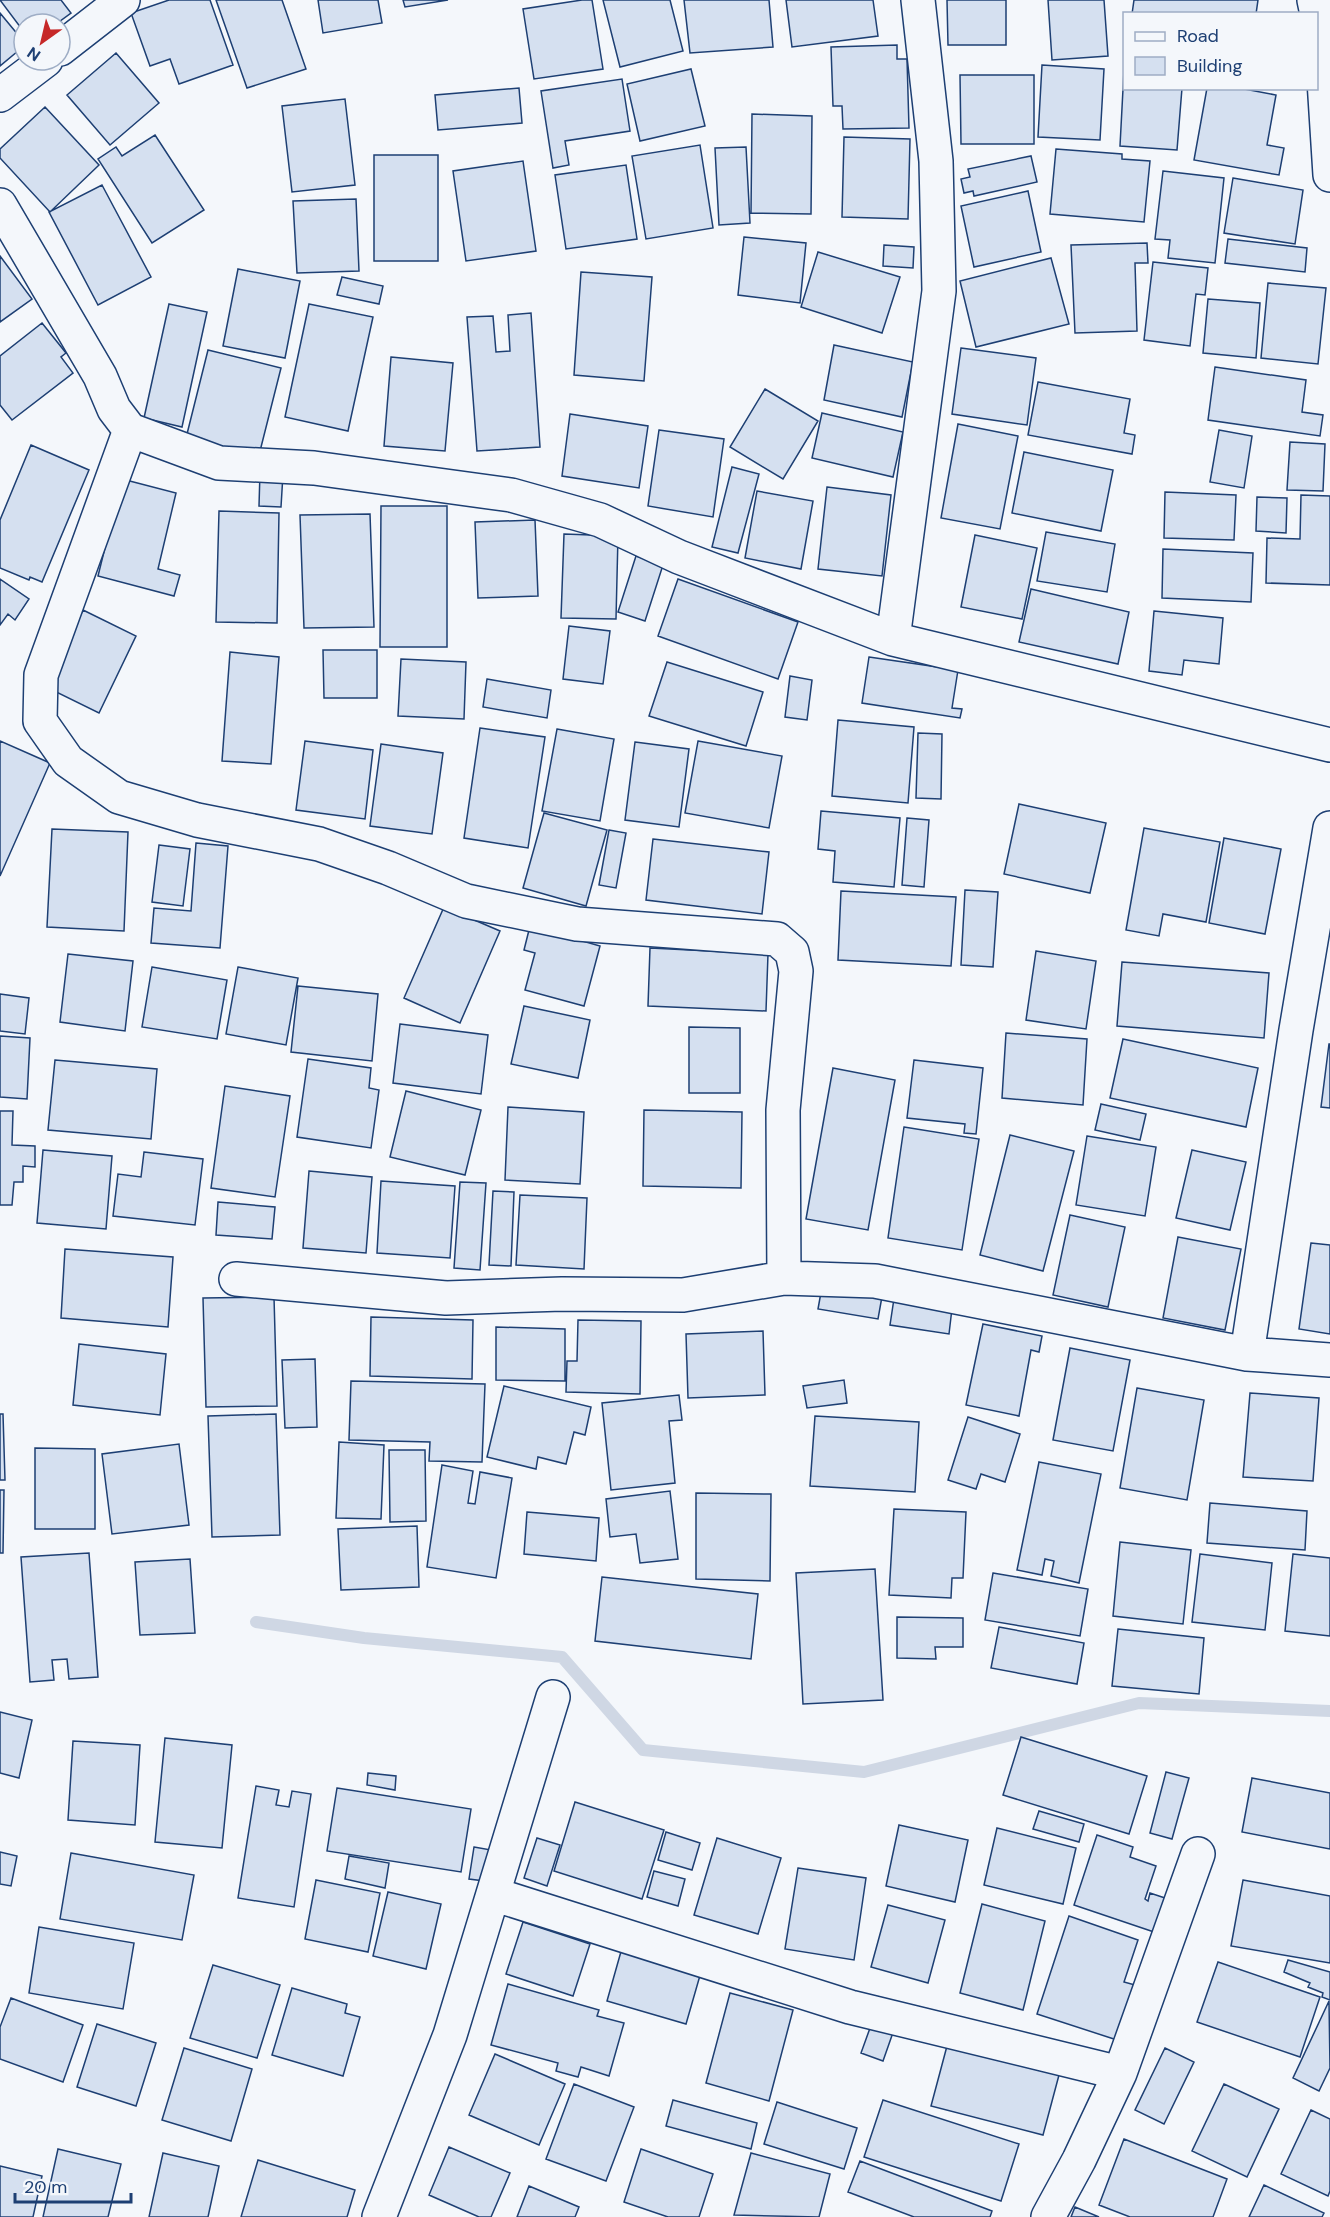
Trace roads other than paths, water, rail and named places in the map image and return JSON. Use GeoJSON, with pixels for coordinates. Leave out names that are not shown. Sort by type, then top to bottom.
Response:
{"type":"FeatureCollection","features":[{"type":"Feature","properties":{"kind":"street"},"geometry":{"type":"LineString","coordinates":[[72,40],[123,0]]}},
{"type":"Feature","properties":{"kind":"street"},"geometry":{"type":"LineString","coordinates":[[893,639],[939,291],[936,161],[918,0]]}},
{"type":"Feature","properties":{"kind":"street"},"geometry":{"type":"LineString","coordinates":[[1314,0],[1326,33],[1330,175]]}},
{"type":"Feature","properties":{"kind":"street"},"geometry":{"type":"LineString","coordinates":[[0,95],[30,72]]}},
{"type":"Feature","properties":{"kind":"street"},"geometry":{"type":"LineString","coordinates":[[0,205],[100,376],[114,409],[130,430],[219,463],[314,468],[511,495],[600,520],[679,557],[893,639],[1330,745]]}},
{"type":"Feature","properties":{"kind":"street"},"geometry":{"type":"LineString","coordinates":[[130,430],[41,675],[40,721],[68,760],[119,797],[197,820],[319,844],[388,868],[466,901],[577,924],[777,939],[792,952],[796,971],[783,1110],[784,1278]]}},
{"type":"Feature","properties":{"kind":"street"},"geometry":{"type":"LineString","coordinates":[[1247,1354],[1296,1030],[1330,828]]}},
{"type":"Feature","properties":{"kind":"street"},"geometry":{"type":"LineString","coordinates":[[236,1279],[446,1298],[562,1294],[683,1295],[784,1278],[875,1281],[1247,1354],[1330,1360]]}},
{"type":"Feature","properties":{"kind":"street"},"geometry":{"type":"LineString","coordinates":[[379,2217],[450,2035],[553,1697]]}},
{"type":"Feature","properties":{"kind":"street"},"geometry":{"type":"LineString","coordinates":[[1048,2217],[1079,2160],[1120,2073],[1198,1854]]}},
{"type":"Feature","properties":{"kind":"street"},"geometry":{"type":"LineString","coordinates":[[493,1894],[850,2007],[1120,2073]]}},
{"type":"Feature","properties":{"kind":"waterway"},"geometry":{"type":"LineString","coordinates":[[256,1622],[364,1638],[562,1657],[643,1750],[864,1772],[1139,1703],[1330,1711]]}}]}
